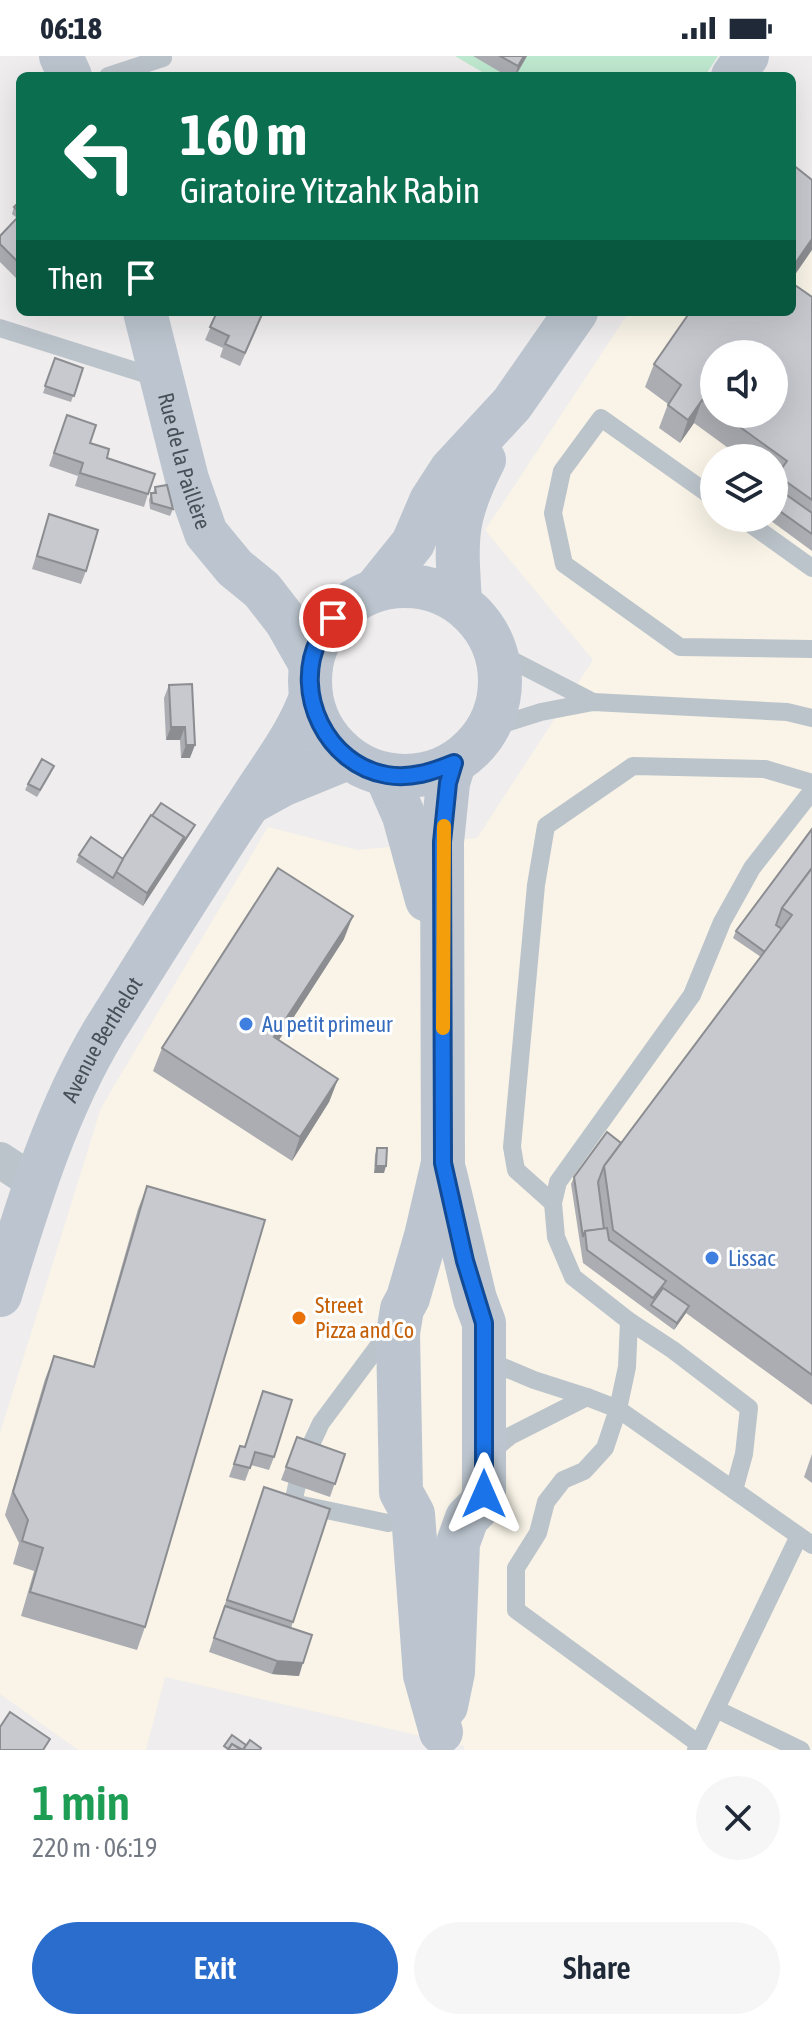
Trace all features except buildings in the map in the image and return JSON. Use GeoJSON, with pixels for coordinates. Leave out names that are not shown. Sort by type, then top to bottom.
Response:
{"type":"FeatureCollection","features":[{"type":"Feature","properties":{"kind":"main road","name":"Rue de la Paillère"},"geometry":{"type":"LineString","coordinates":[[146,316],[187,479],[206,533],[235,568],[262,590],[286,621],[311,681]]}},
{"type":"Feature","properties":{"kind":"main road"},"geometry":{"type":"LineString","coordinates":[[442,957],[404,816],[367,766],[330,741],[318,720],[311,681],[318,640],[333,618],[364,595],[413,543],[431,501],[451,470],[512,404],[573,316]]}},
{"type":"Feature","properties":{"kind":"main road"},"geometry":{"type":"LineString","coordinates":[[460,602],[456,544],[459,516],[512,404]]}},
{"type":"Feature","properties":{"kind":"main road"},"geometry":{"type":"LineString","coordinates":[[262,590],[364,595],[397,585],[419,586],[440,591],[460,602],[488,633],[496,652],[501,679],[497,705],[487,729],[472,748],[454,763],[432,772],[409,776],[367,766]]}},
{"type":"Feature","properties":{"kind":"main road","name":"Avenue Berthelot"},"geometry":{"type":"LineString","coordinates":[[0,1295],[17,1172],[76,1083],[102,1035],[248,804],[289,745],[311,681]]}},
{"type":"Feature","properties":{"kind":"main road"},"geometry":{"type":"LineString","coordinates":[[443,1163],[403,1315],[401,1492],[413,1514],[436,1526],[448,1526],[467,1518],[480,1505],[484,1494],[484,1323],[482,1310],[475,1299],[443,1163],[442,842],[448,783],[454,763]]}},
{"type":"Feature","properties":{"kind":"main road","name":"Avenue Berthelot"},"geometry":{"type":"LineString","coordinates":[[248,804],[282,785],[367,766]]}},
{"type":"Feature","properties":{"kind":"main road"},"geometry":{"type":"LineString","coordinates":[[403,1315],[418,1289],[442,1282],[455,1284],[475,1299]]}},
{"type":"Feature","properties":{"kind":"main road"},"geometry":{"type":"LineString","coordinates":[[413,1514],[425,1675],[441,1741]]}},
{"type":"Feature","properties":{"kind":"main road"},"geometry":{"type":"LineString","coordinates":[[441,1741],[453,1672],[458,1543],[467,1518]]}},
{"type":"Feature","properties":{"kind":"lane"},"geometry":{"type":"LineString","coordinates":[[120,72],[163,58]]}},
{"type":"Feature","properties":{"kind":"lane"},"geometry":{"type":"LineString","coordinates":[[0,328],[163,380]]}},
{"type":"Feature","properties":{"kind":"lane"},"geometry":{"type":"LineString","coordinates":[[700,488],[601,418],[562,471],[553,513],[564,564],[680,647],[812,649]]}},
{"type":"Feature","properties":{"kind":"lane"},"geometry":{"type":"LineString","coordinates":[[762,532],[812,568]]}},
{"type":"Feature","properties":{"kind":"lane"},"geometry":{"type":"LineString","coordinates":[[496,652],[593,702]]}},
{"type":"Feature","properties":{"kind":"lane"},"geometry":{"type":"LineString","coordinates":[[487,729],[541,712],[593,702],[787,712],[812,718]]}},
{"type":"Feature","properties":{"kind":"lane"},"geometry":{"type":"LineString","coordinates":[[553,1203],[516,1170],[512,1147],[536,885],[546,826],[633,766],[765,769],[812,783]]}},
{"type":"Feature","properties":{"kind":"lane"},"geometry":{"type":"LineString","coordinates":[[734,1490],[744,1454],[749,1408],[573,1277],[556,1237],[553,1203],[558,1182],[692,995],[722,922],[752,868],[812,791]]}},
{"type":"Feature","properties":{"kind":"lane"},"geometry":{"type":"LineString","coordinates":[[306,1455],[321,1423],[403,1315]]}},
{"type":"Feature","properties":{"kind":"lane"},"geometry":{"type":"LineString","coordinates":[[484,1359],[618,1409],[806,1541],[698,1747],[516,1610],[516,1568],[538,1533],[546,1502],[563,1480],[584,1471],[605,1448],[618,1409],[627,1367],[629,1321]]}},
{"type":"Feature","properties":{"kind":"lane"},"geometry":{"type":"LineString","coordinates":[[484,1456],[510,1436],[587,1397]]}},
{"type":"Feature","properties":{"kind":"lane"},"geometry":{"type":"LineString","coordinates":[[297,1485],[293,1503],[388,1523],[413,1514]]}},
{"type":"Feature","properties":{"kind":"lane"},"geometry":{"type":"LineString","coordinates":[[716,1709],[801,1750]]}},
{"type":"Feature","properties":{"kind":"shaded area"},"geometry":{"type":"Polygon","coordinates":[[[796,192],[812,204],[812,1750],[464,1750],[464,1746],[165,1677],[146,1750],[78,1750],[0,1694],[0,1433],[101,1108],[268,827],[358,850],[477,838],[593,660],[485,530],[626,316],[796,316],[796,192]]]}},
{"type":"Feature","properties":{"kind":"green space"},"geometry":{"type":"Polygon","coordinates":[[[455,56],[718,56],[708,72],[482,72],[455,56]]]}},
{"type":"Feature","properties":{"kind":"slow traffic"},"geometry":{"type":"LineString","coordinates":[[443,1028],[444,826]]}},
{"type":"Feature","properties":{"kind":"place","name":"Au petit primeur"},"geometry":{"type":"Point","coordinates":[246,1024]}},
{"type":"Feature","properties":{"kind":"place","name":"Lissac"},"geometry":{"type":"Point","coordinates":[712,1258]}},
{"type":"Feature","properties":{"kind":"place","name":"Street Pizza and Co"},"geometry":{"type":"Point","coordinates":[299,1318]}},
{"type":"Feature","properties":{"kind":"route"},"geometry":{"type":"LineString","coordinates":[[333,618],[318,640],[309,681],[318,720],[330,741],[366,769],[386,775],[409,776],[432,772],[454,763],[448,783],[442,842],[443,1163],[465,1261],[484,1323],[484,1494]]}}]}
